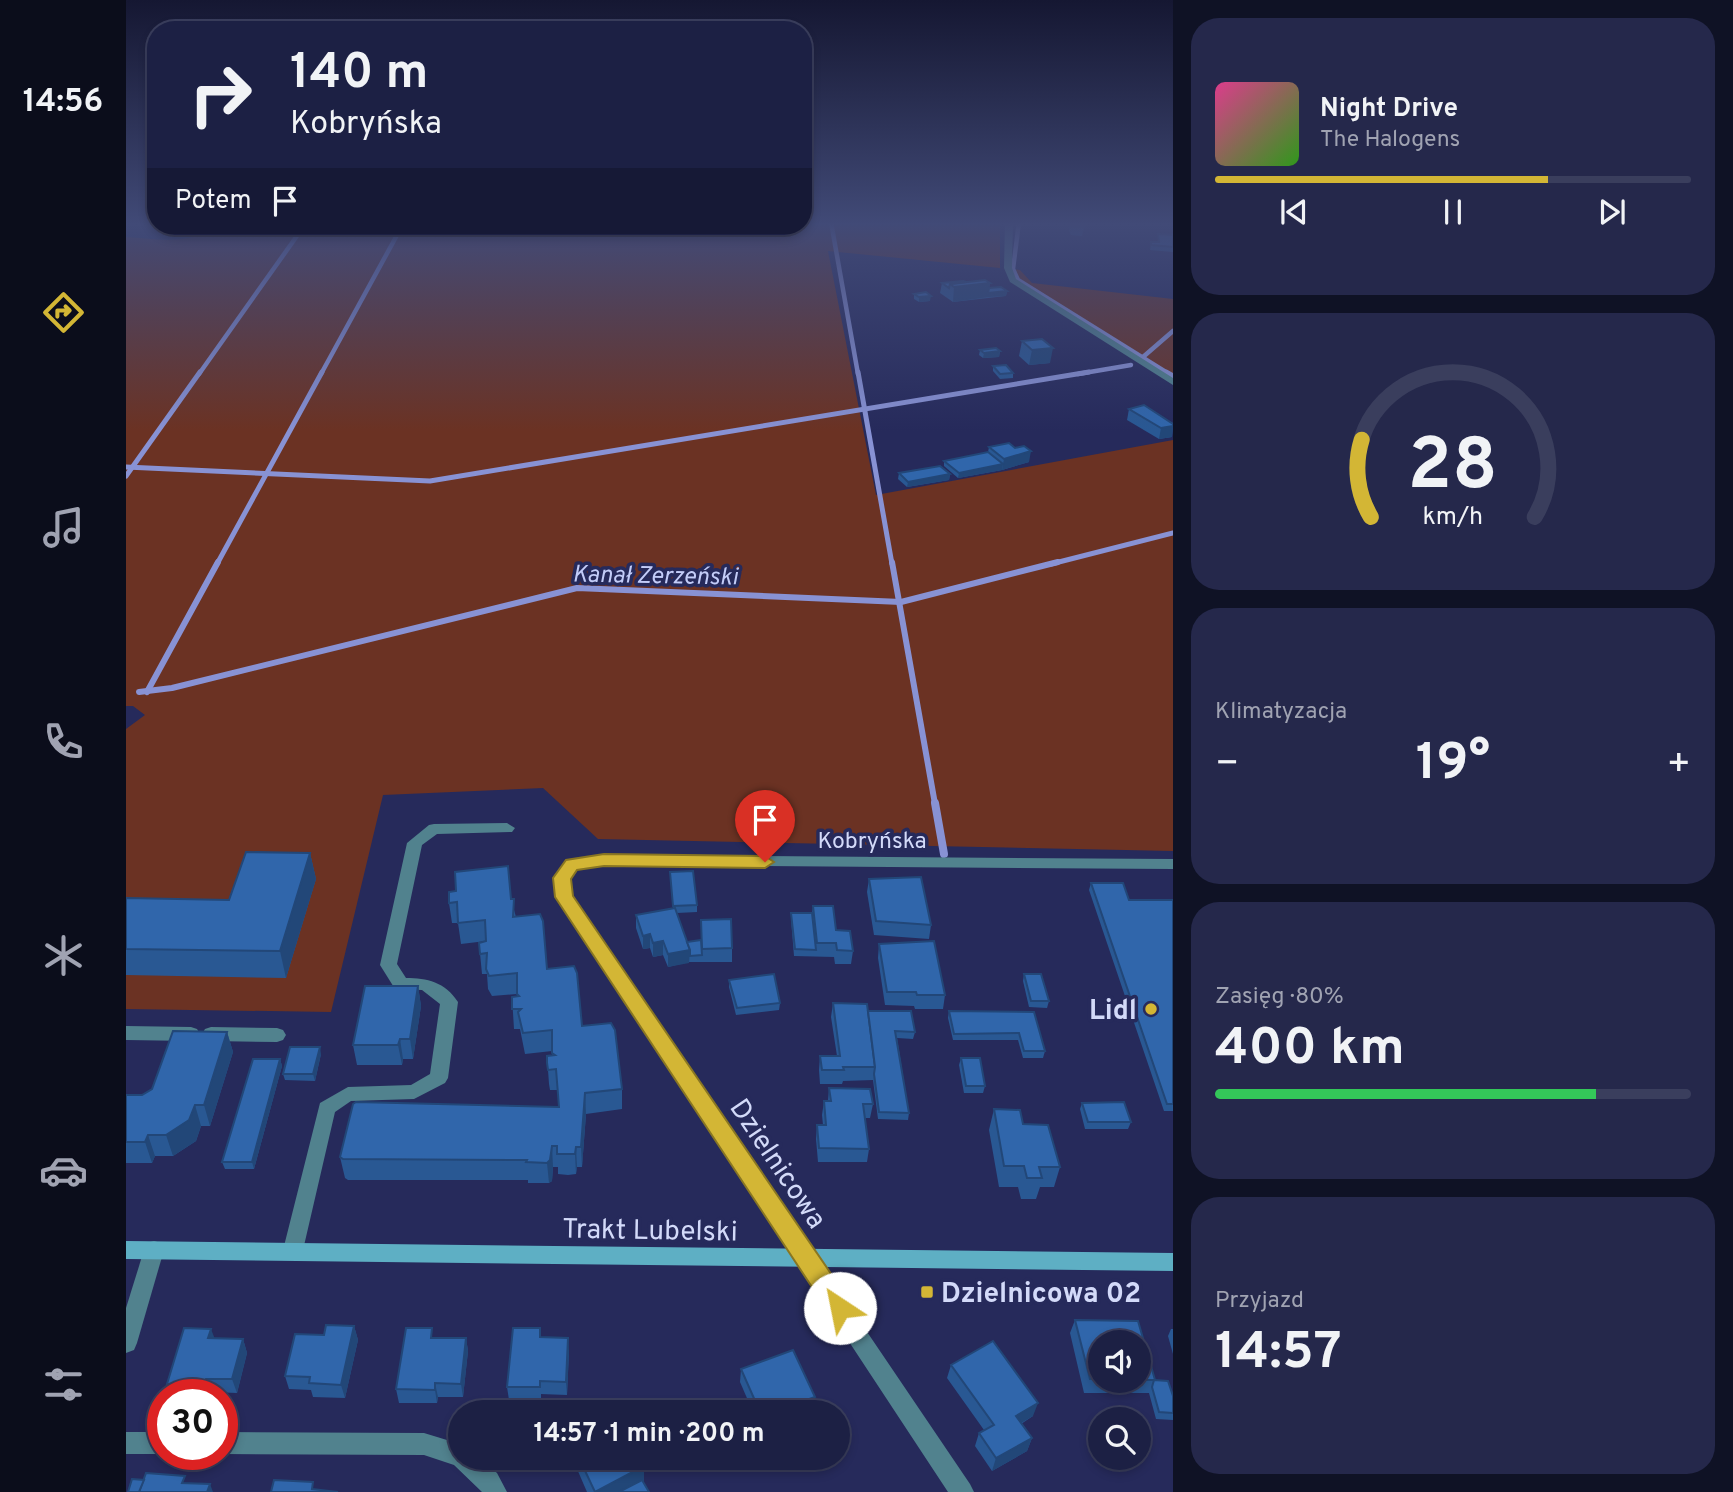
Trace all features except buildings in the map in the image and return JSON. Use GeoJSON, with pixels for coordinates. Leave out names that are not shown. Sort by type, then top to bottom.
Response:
{"type":"FeatureCollection","features":[{"type":"Feature","properties":{"kind":"street"},"geometry":{"type":"LineString","coordinates":[[1031,292],[1173,382]]}},
{"type":"Feature","properties":{"kind":"street"},"geometry":{"type":"LineString","coordinates":[[293,1251],[327,1108],[348,1094],[414,1092],[439,1078],[449,1002],[426,984],[401,985],[388,965],[415,843],[434,829],[507,828]]}},
{"type":"Feature","properties":{"kind":"street","name":"Kobryńska"},"geometry":{"type":"LineString","coordinates":[[572,864],[604,860],[1173,864]]}},
{"type":"Feature","properties":{"kind":"street","name":"Dzielnicowa"},"geometry":{"type":"LineString","coordinates":[[572,864],[562,878],[565,897],[962,1492]]}},
{"type":"Feature","properties":{"kind":"street"},"geometry":{"type":"LineString","coordinates":[[126,1033],[276,1035]]}},
{"type":"Feature","properties":{"kind":"street","name":"Trakt Lubelski"},"geometry":{"type":"LineString","coordinates":[[126,1250],[807,1260],[1173,1262]]}},
{"type":"Feature","properties":{"kind":"street"},"geometry":{"type":"LineString","coordinates":[[126,1343],[155,1250]]}},
{"type":"Feature","properties":{"kind":"street"},"geometry":{"type":"LineString","coordinates":[[126,1443],[147,1443]]}},
{"type":"Feature","properties":{"kind":"street"},"geometry":{"type":"LineString","coordinates":[[238,1443],[424,1444],[448,1452]]}},
{"type":"Feature","properties":{"kind":"street"},"geometry":{"type":"LineString","coordinates":[[477,1470],[489,1481],[495,1492]]}},
{"type":"Feature","properties":{"kind":"shaded area"},"geometry":{"type":"Polygon","coordinates":[[[126,292],[836,292],[876,495],[1173,440],[1173,851],[598,839],[543,788],[383,795],[331,1012],[126,1009],[126,729],[145,715],[133,706],[126,706],[126,292]]]}},
{"type":"Feature","properties":{"kind":"shaded area"},"geometry":{"type":"Polygon","coordinates":[[[1034,292],[1108,292],[1173,299],[1173,379],[1034,292]]]}},
{"type":"Feature","properties":{"kind":"waterway"},"geometry":{"type":"LineString","coordinates":[[199,374],[257,292]]}},
{"type":"Feature","properties":{"kind":"waterway"},"geometry":{"type":"LineString","coordinates":[[321,374],[366,292]]}},
{"type":"Feature","properties":{"kind":"waterway"},"geometry":{"type":"LineString","coordinates":[[843,292],[858,374]]}},
{"type":"Feature","properties":{"kind":"waterway"},"geometry":{"type":"LineString","coordinates":[[1037,292],[1169,374]]}},
{"type":"Feature","properties":{"kind":"waterway"},"geometry":{"type":"LineString","coordinates":[[1143,357],[1173,331]]}},
{"type":"Feature","properties":{"kind":"waterway"},"geometry":{"type":"LineString","coordinates":[[1078,374],[1131,365]]}},
{"type":"Feature","properties":{"kind":"waterway"},"geometry":{"type":"LineString","coordinates":[[132,467],[200,372]]}},
{"type":"Feature","properties":{"kind":"waterway"},"geometry":{"type":"LineString","coordinates":[[267,473],[322,372]]}},
{"type":"Feature","properties":{"kind":"waterway"},"geometry":{"type":"LineString","coordinates":[[858,372],[865,409]]}},
{"type":"Feature","properties":{"kind":"waterway"},"geometry":{"type":"LineString","coordinates":[[865,409],[1089,372]]}},
{"type":"Feature","properties":{"kind":"waterway"},"geometry":{"type":"LineString","coordinates":[[1166,372],[1173,376]]}},
{"type":"Feature","properties":{"kind":"waterway"},"geometry":{"type":"LineString","coordinates":[[267,473],[430,481],[865,409]]}},
{"type":"Feature","properties":{"kind":"waterway"},"geometry":{"type":"LineString","coordinates":[[865,409],[892,564]]}},
{"type":"Feature","properties":{"kind":"waterway"},"geometry":{"type":"LineString","coordinates":[[126,467],[132,467]]}},
{"type":"Feature","properties":{"kind":"waterway"},"geometry":{"type":"LineString","coordinates":[[126,476],[132,467]]}},
{"type":"Feature","properties":{"kind":"waterway"},"geometry":{"type":"LineString","coordinates":[[132,467],[267,473]]}},
{"type":"Feature","properties":{"kind":"waterway"},"geometry":{"type":"LineString","coordinates":[[217,564],[267,473]]}},
{"type":"Feature","properties":{"kind":"waterway","name":"Kanał Zerzeński"},"geometry":{"type":"LineString","coordinates":[[1051,564],[1173,533]]}},
{"type":"Feature","properties":{"kind":"waterway"},"geometry":{"type":"LineString","coordinates":[[148,691],[218,562]]}},
{"type":"Feature","properties":{"kind":"waterway"},"geometry":{"type":"LineString","coordinates":[[892,562],[899,602]]}},
{"type":"Feature","properties":{"kind":"waterway","name":"Kanał Zerzeński"},"geometry":{"type":"LineString","coordinates":[[899,602],[1058,562]]}},
{"type":"Feature","properties":{"kind":"waterway","name":"Kanał Zerzeński"},"geometry":{"type":"LineString","coordinates":[[148,691],[172,688],[577,588],[899,602]]}},
{"type":"Feature","properties":{"kind":"waterway"},"geometry":{"type":"LineString","coordinates":[[899,602],[935,804]]}},
{"type":"Feature","properties":{"kind":"waterway","name":"Kanał Zerzeński"},"geometry":{"type":"LineString","coordinates":[[139,692],[148,691]]}},
{"type":"Feature","properties":{"kind":"waterway"},"geometry":{"type":"LineString","coordinates":[[935,803],[944,854]]}},
{"type":"Feature","properties":{"kind":"place","name":"Lidl"},"geometry":{"type":"Point","coordinates":[1151,1009]}},
{"type":"Feature","properties":{"kind":"place","name":"Dzielnicowa 02"},"geometry":{"type":"Point","coordinates":[927,1292]}},
{"type":"Feature","properties":{"kind":"route"},"geometry":{"type":"LineString","coordinates":[[765,862],[604,860],[572,864],[562,878],[565,897],[840,1308]]}}]}
